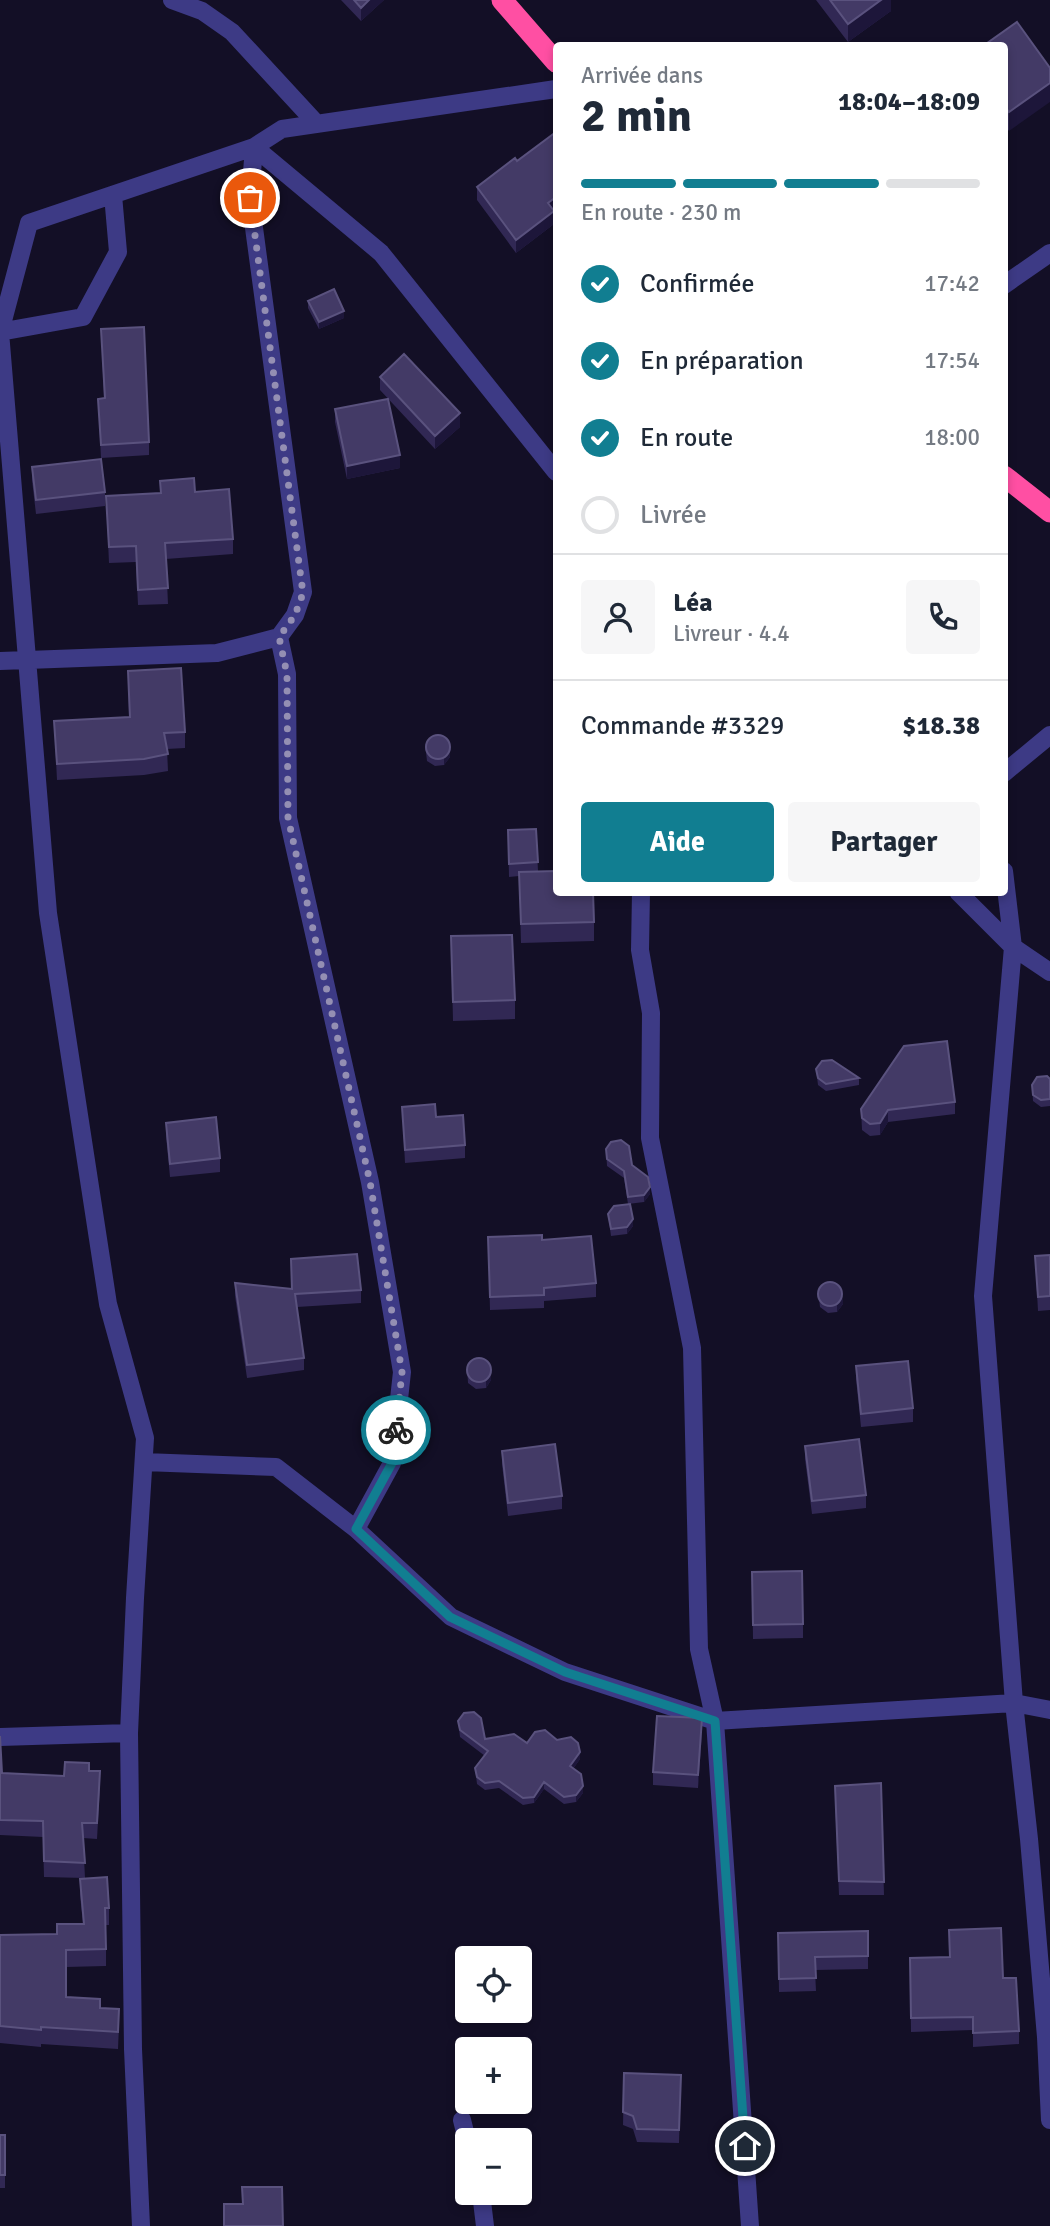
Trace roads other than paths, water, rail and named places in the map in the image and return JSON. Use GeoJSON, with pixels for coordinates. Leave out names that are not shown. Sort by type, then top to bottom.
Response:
{"type":"FeatureCollection","features":[{"type":"Feature","properties":{"kind":"highway"},"geometry":{"type":"LineString","coordinates":[[502,0],[553,59]]}},
{"type":"Feature","properties":{"kind":"highway"},"geometry":{"type":"LineString","coordinates":[[1008,480],[1050,512]]}},
{"type":"Feature","properties":{"kind":"street"},"geometry":{"type":"LineString","coordinates":[[172,0],[202,11],[232,32],[317,124]]}},
{"type":"Feature","properties":{"kind":"street"},"geometry":{"type":"LineString","coordinates":[[141,2226],[133,2049],[130,1733],[145,1438],[108,1304],[48,913],[0,332],[29,223],[254,147],[282,129],[553,89]]}},
{"type":"Feature","properties":{"kind":"street"},"geometry":{"type":"LineString","coordinates":[[254,147],[381,253],[553,468]]}},
{"type":"Feature","properties":{"kind":"street"},"geometry":{"type":"LineString","coordinates":[[0,661],[218,653],[279,637],[295,615],[303,593],[250,198],[254,147]]}},
{"type":"Feature","properties":{"kind":"street"},"geometry":{"type":"LineString","coordinates":[[0,332],[83,317],[118,252],[113,195]]}},
{"type":"Feature","properties":{"kind":"street"},"geometry":{"type":"LineString","coordinates":[[1008,282],[1050,253]]}},
{"type":"Feature","properties":{"kind":"street"},"geometry":{"type":"LineString","coordinates":[[279,637],[287,674],[288,818],[370,1182],[402,1372],[392,1463],[356,1529]]}},
{"type":"Feature","properties":{"kind":"street"},"geometry":{"type":"LineString","coordinates":[[1008,770],[1050,735]]}},
{"type":"Feature","properties":{"kind":"street"},"geometry":{"type":"LineString","coordinates":[[641,896],[640,950],[651,1013],[649,1138],[692,1348],[699,1649],[715,1721],[750,2226]]}},
{"type":"Feature","properties":{"kind":"street"},"geometry":{"type":"LineString","coordinates":[[962,896],[1013,947],[1050,972]]}},
{"type":"Feature","properties":{"kind":"street"},"geometry":{"type":"LineString","coordinates":[[1007,896],[1013,947],[984,1296],[1014,1703],[1048,2037],[1050,2120]]}},
{"type":"Feature","properties":{"kind":"street"},"geometry":{"type":"LineString","coordinates":[[144,1462],[276,1467],[356,1529],[450,1617],[565,1672],[715,1721],[1014,1703],[1050,1710]]}},
{"type":"Feature","properties":{"kind":"street"},"geometry":{"type":"LineString","coordinates":[[0,1737],[130,1733]]}},
{"type":"Feature","properties":{"kind":"street"},"geometry":{"type":"LineString","coordinates":[[462,2120],[464,2128]]}},
{"type":"Feature","properties":{"kind":"street"},"geometry":{"type":"LineString","coordinates":[[482,2205],[485,2226]]}}]}
